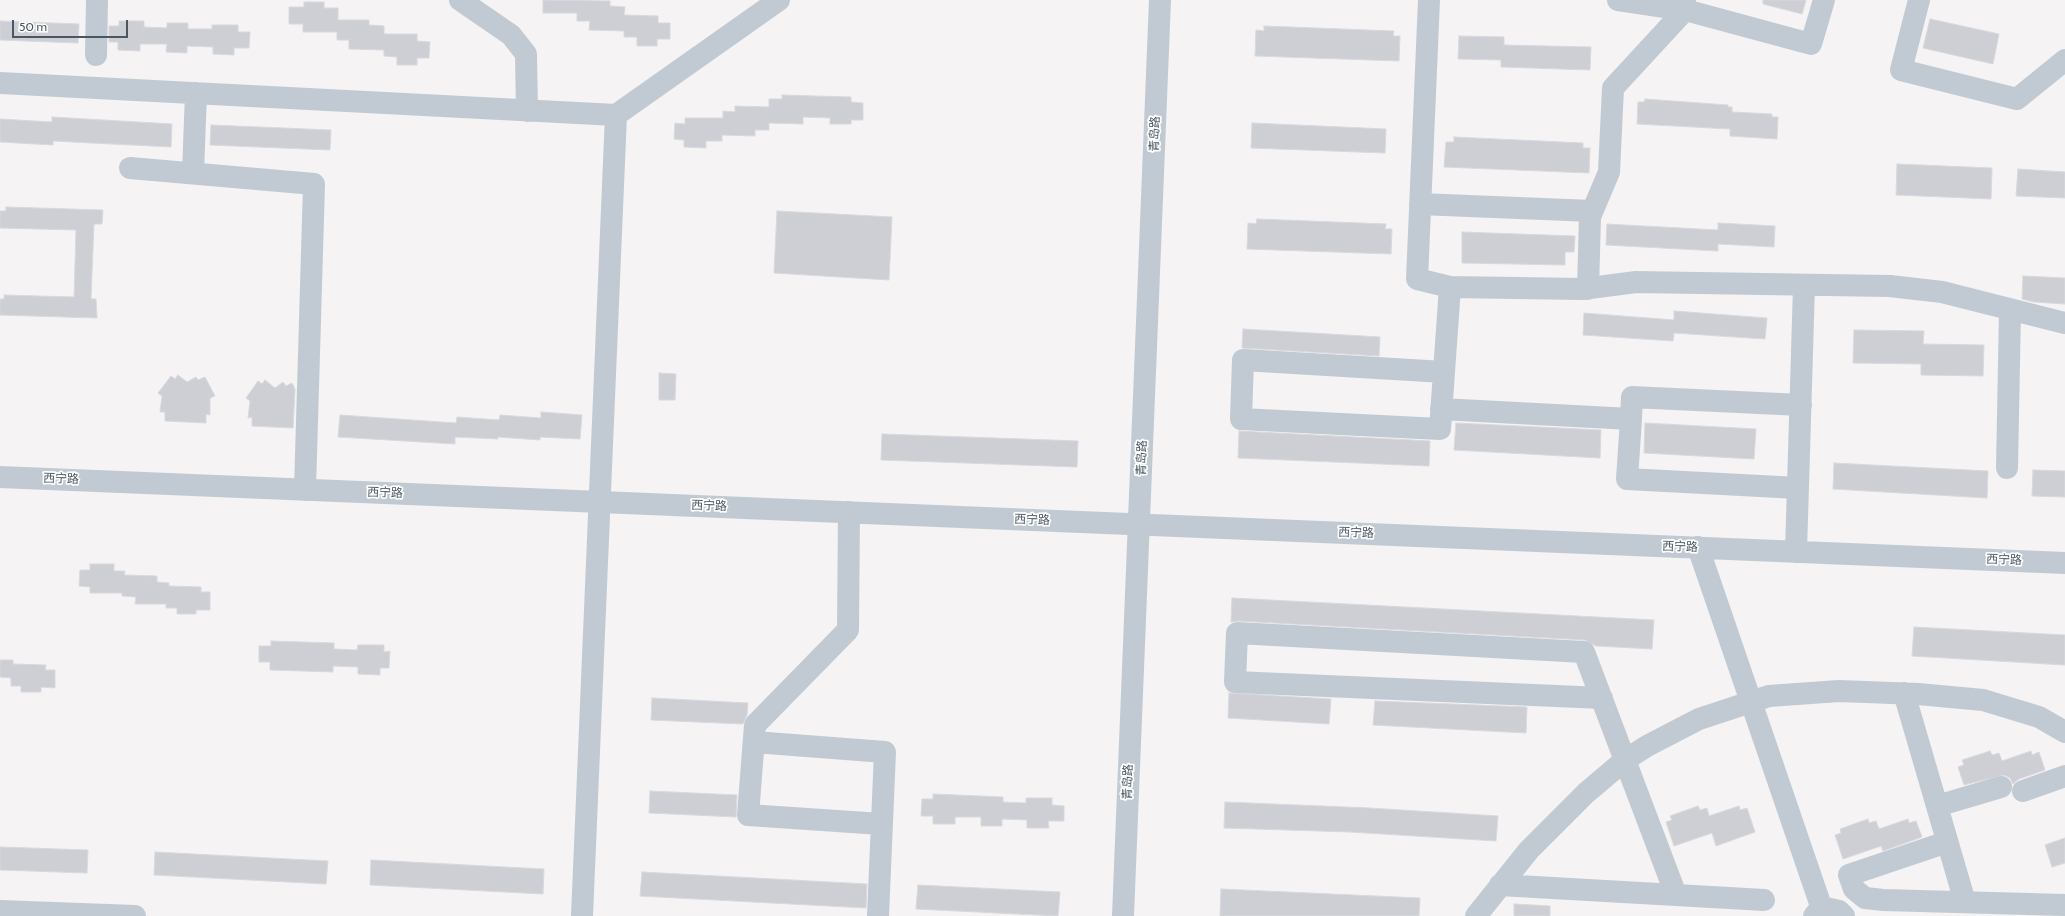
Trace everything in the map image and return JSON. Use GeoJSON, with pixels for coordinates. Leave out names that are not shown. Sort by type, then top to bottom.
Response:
{"type":"FeatureCollection","features":[{"type":"Feature","properties":{"kind":"street"},"geometry":{"type":"LineString","coordinates":[[96,55],[97,0]]}},
{"type":"Feature","properties":{"kind":"street"},"geometry":{"type":"LineString","coordinates":[[460,0],[511,36],[526,54],[527,111]]}},
{"type":"Feature","properties":{"kind":"street"},"geometry":{"type":"LineString","coordinates":[[0,83],[616,115],[779,0]]}},
{"type":"Feature","properties":{"kind":"street","name":"青岛路"},"geometry":{"type":"LineString","coordinates":[[1122,916],[1160,0]]}},
{"type":"Feature","properties":{"kind":"street"},"geometry":{"type":"LineString","coordinates":[[1429,0],[1417,279],[1450,287],[1588,289],[1636,282],[1804,286],[1890,286],[1934,291],[2065,323]]}},
{"type":"Feature","properties":{"kind":"street"},"geometry":{"type":"LineString","coordinates":[[1618,0],[1685,5],[1811,44],[1824,0]]}},
{"type":"Feature","properties":{"kind":"street"},"geometry":{"type":"LineString","coordinates":[[1919,0],[1901,70],[2017,99],[2065,60]]}},
{"type":"Feature","properties":{"kind":"street"},"geometry":{"type":"LineString","coordinates":[[1588,289],[1590,217],[1609,172],[1613,88],[1685,5]]}},
{"type":"Feature","properties":{"kind":"street"},"geometry":{"type":"LineString","coordinates":[[193,173],[196,93]]}},
{"type":"Feature","properties":{"kind":"street"},"geometry":{"type":"LineString","coordinates":[[582,916],[616,115]]}},
{"type":"Feature","properties":{"kind":"street"},"geometry":{"type":"LineString","coordinates":[[130,168],[314,184],[305,490]]}},
{"type":"Feature","properties":{"kind":"street"},"geometry":{"type":"LineString","coordinates":[[1420,204],[1592,211]]}},
{"type":"Feature","properties":{"kind":"street"},"geometry":{"type":"LineString","coordinates":[[1796,552],[1804,286]]}},
{"type":"Feature","properties":{"kind":"street"},"geometry":{"type":"LineString","coordinates":[[1444,372],[1243,360],[1241,419],[1440,429],[1450,287]]}},
{"type":"Feature","properties":{"kind":"street"},"geometry":{"type":"LineString","coordinates":[[2007,468],[2010,310]]}},
{"type":"Feature","properties":{"kind":"street"},"geometry":{"type":"LineString","coordinates":[[1798,488],[1627,479],[1632,396],[1801,405]]}},
{"type":"Feature","properties":{"kind":"street"},"geometry":{"type":"LineString","coordinates":[[1441,409],[1630,419]]}},
{"type":"Feature","properties":{"kind":"street","name":"西宁路"},"geometry":{"type":"LineString","coordinates":[[0,477],[2065,563]]}},
{"type":"Feature","properties":{"kind":"street"},"geometry":{"type":"LineString","coordinates":[[849,512],[848,630],[755,725],[748,815],[881,824]]}},
{"type":"Feature","properties":{"kind":"street"},"geometry":{"type":"LineString","coordinates":[[1698,547],[1818,913],[1833,908],[1844,916]]}},
{"type":"Feature","properties":{"kind":"street"},"geometry":{"type":"LineString","coordinates":[[1602,698],[1235,682],[1237,633],[1584,652],[1602,698],[1676,895]]}},
{"type":"Feature","properties":{"kind":"street"},"geometry":{"type":"LineString","coordinates":[[1476,916],[1529,850],[1586,793],[1625,760],[1647,746],[1700,719],[1769,696],[1839,691],[1904,693],[1983,700],[2039,717],[2065,732]]}},
{"type":"Feature","properties":{"kind":"street"},"geometry":{"type":"LineString","coordinates":[[1904,693],[1965,902]]}},
{"type":"Feature","properties":{"kind":"street"},"geometry":{"type":"LineString","coordinates":[[754,742],[885,752],[878,916]]}},
{"type":"Feature","properties":{"kind":"street"},"geometry":{"type":"LineString","coordinates":[[2023,791],[2065,776]]}},
{"type":"Feature","properties":{"kind":"street"},"geometry":{"type":"LineString","coordinates":[[1937,806],[2001,787]]}},
{"type":"Feature","properties":{"kind":"street"},"geometry":{"type":"LineString","coordinates":[[1947,842],[1849,875],[1854,889],[1865,898],[2065,905]]}},
{"type":"Feature","properties":{"kind":"street"},"geometry":{"type":"LineString","coordinates":[[1500,885],[1764,900]]}},
{"type":"Feature","properties":{"kind":"street"},"geometry":{"type":"LineString","coordinates":[[0,911],[136,916]]}},
{"type":"Feature","properties":{"kind":"building"},"geometry":{"type":"Polygon","coordinates":[[[543,0],[610,1],[610,6],[625,7],[624,15],[658,16],[658,23],[670,23],[670,39],[657,39],[657,46],[637,46],[637,37],[624,37],[624,31],[589,30],[590,21],[577,21],[577,13],[543,13],[543,0]]]}},
{"type":"Feature","properties":{"kind":"building"},"geometry":{"type":"Polygon","coordinates":[[[1763,0],[1806,0],[1802,14],[1763,4],[1763,0]]]}},
{"type":"Feature","properties":{"kind":"building"},"geometry":{"type":"Polygon","coordinates":[[[304,2],[324,2],[324,8],[338,8],[338,20],[369,20],[369,25],[384,26],[384,34],[417,34],[417,41],[430,42],[429,58],[417,58],[417,65],[397,65],[397,57],[384,56],[384,50],[349,49],[349,40],[337,40],[337,32],[303,32],[303,24],[289,24],[289,7],[304,7],[304,2]]]}},
{"type":"Feature","properties":{"kind":"building"},"geometry":{"type":"Polygon","coordinates":[[[1930,19],[1999,34],[1993,64],[1923,48],[1930,19]]]}},
{"type":"Feature","properties":{"kind":"building"},"geometry":{"type":"Polygon","coordinates":[[[0,21],[79,24],[78,43],[0,40],[0,21]]]}},
{"type":"Feature","properties":{"kind":"building"},"geometry":{"type":"Polygon","coordinates":[[[119,21],[144,21],[144,27],[167,28],[167,23],[188,23],[188,29],[212,29],[212,25],[238,25],[238,32],[250,32],[249,48],[234,48],[234,55],[213,54],[213,47],[187,46],[187,53],[166,52],[167,44],[140,44],[140,51],[118,50],[118,42],[109,42],[109,26],[119,26],[119,21]]]}},
{"type":"Feature","properties":{"kind":"building"},"geometry":{"type":"Polygon","coordinates":[[[1264,26],[1394,31],[1393,36],[1400,36],[1399,61],[1255,56],[1256,30],[1264,31],[1264,26]]]}},
{"type":"Feature","properties":{"kind":"building"},"geometry":{"type":"Polygon","coordinates":[[[1459,36],[1504,37],[1504,45],[1591,47],[1590,70],[1501,67],[1501,60],[1458,59],[1459,36]]]}},
{"type":"Feature","properties":{"kind":"building"},"geometry":{"type":"Polygon","coordinates":[[[782,95],[851,97],[851,102],[863,103],[863,120],[851,120],[851,124],[830,124],[830,118],[803,117],[803,124],[769,123],[769,130],[755,130],[755,136],[722,135],[722,141],[706,141],[706,148],[684,147],[684,140],[674,139],[675,123],[685,124],[685,118],[723,118],[723,111],[735,112],[735,106],[769,107],[769,99],[782,99],[782,95]]]}},
{"type":"Feature","properties":{"kind":"building"},"geometry":{"type":"Polygon","coordinates":[[[1645,99],[1728,105],[1728,107],[1732,107],[1732,112],[1772,114],[1772,117],[1778,117],[1777,139],[1730,136],[1730,129],[1637,124],[1638,102],[1644,102],[1645,99]]]}},
{"type":"Feature","properties":{"kind":"building"},"geometry":{"type":"Polygon","coordinates":[[[52,117],[172,124],[171,147],[53,141],[53,145],[0,142],[0,119],[52,122],[52,117]]]}},
{"type":"Feature","properties":{"kind":"building"},"geometry":{"type":"Polygon","coordinates":[[[1252,123],[1386,129],[1385,153],[1251,148],[1252,123]]]}},
{"type":"Feature","properties":{"kind":"building"},"geometry":{"type":"Polygon","coordinates":[[[211,125],[331,130],[330,150],[210,145],[211,125]]]}},
{"type":"Feature","properties":{"kind":"building"},"geometry":{"type":"Polygon","coordinates":[[[1454,137],[1583,143],[1583,148],[1590,148],[1589,173],[1444,167],[1446,142],[1454,142],[1454,137]]]}},
{"type":"Feature","properties":{"kind":"building"},"geometry":{"type":"Polygon","coordinates":[[[1897,164],[1992,168],[1991,199],[1896,195],[1897,164]]]}},
{"type":"Feature","properties":{"kind":"building"},"geometry":{"type":"Polygon","coordinates":[[[2018,169],[2065,172],[2065,198],[2016,196],[2018,169]]]}},
{"type":"Feature","properties":{"kind":"building"},"geometry":{"type":"Polygon","coordinates":[[[6,207],[103,210],[102,224],[94,224],[91,299],[96,299],[97,318],[0,315],[0,299],[4,299],[4,295],[74,297],[76,230],[0,228],[0,211],[6,211],[6,207]]]}},
{"type":"Feature","properties":{"kind":"building"},"geometry":{"type":"Polygon","coordinates":[[[777,211],[892,217],[889,280],[774,273],[777,211]]]}},
{"type":"Feature","properties":{"kind":"building"},"geometry":{"type":"Polygon","coordinates":[[[1257,219],[1386,224],[1385,229],[1392,229],[1391,254],[1247,249],[1248,223],[1256,224],[1257,219]]]}},
{"type":"Feature","properties":{"kind":"building"},"geometry":{"type":"Polygon","coordinates":[[[1718,223],[1775,226],[1774,247],[1718,244],[1718,251],[1606,245],[1607,224],[1718,230],[1718,223]]]}},
{"type":"Feature","properties":{"kind":"building"},"geometry":{"type":"Polygon","coordinates":[[[1462,232],[1575,236],[1574,252],[1565,252],[1565,265],[1462,263],[1462,232]]]}},
{"type":"Feature","properties":{"kind":"building"},"geometry":{"type":"Polygon","coordinates":[[[2023,276],[2065,278],[2065,304],[2034,302],[2022,299],[2023,276]]]}},
{"type":"Feature","properties":{"kind":"building"},"geometry":{"type":"Polygon","coordinates":[[[1674,311],[1767,318],[1765,339],[1674,333],[1673,341],[1583,335],[1584,313],[1674,320],[1674,311]]]}},
{"type":"Feature","properties":{"kind":"building"},"geometry":{"type":"Polygon","coordinates":[[[1243,329],[1380,337],[1379,356],[1242,348],[1243,329]]]}},
{"type":"Feature","properties":{"kind":"building"},"geometry":{"type":"Polygon","coordinates":[[[1854,330],[1924,331],[1923,344],[1984,345],[1983,376],[1921,375],[1921,364],[1853,363],[1854,330]]]}},
{"type":"Feature","properties":{"kind":"building"},"geometry":{"type":"Polygon","coordinates":[[[659,373],[676,374],[675,400],[659,400],[659,373]]]}},
{"type":"Feature","properties":{"kind":"building"},"geometry":{"type":"Polygon","coordinates":[[[178,375],[187,382],[196,377],[198,380],[205,377],[215,396],[210,398],[210,415],[206,414],[206,423],[165,421],[165,412],[160,412],[162,396],[158,393],[171,376],[175,379],[178,375]]]}},
{"type":"Feature","properties":{"kind":"building"},"geometry":{"type":"Polygon","coordinates":[[[265,380],[275,388],[283,382],[286,386],[292,383],[295,389],[293,428],[252,426],[252,417],[248,418],[250,401],[246,398],[258,381],[262,384],[265,380]]]}},
{"type":"Feature","properties":{"kind":"building"},"geometry":{"type":"Polygon","coordinates":[[[541,412],[582,415],[580,439],[540,437],[540,440],[498,437],[498,439],[455,437],[455,444],[338,437],[340,415],[456,423],[457,417],[499,420],[500,415],[541,418],[541,412]]]}},
{"type":"Feature","properties":{"kind":"building"},"geometry":{"type":"Polygon","coordinates":[[[1456,423],[1601,430],[1600,458],[1454,450],[1456,423]]]}},
{"type":"Feature","properties":{"kind":"building"},"geometry":{"type":"Polygon","coordinates":[[[1645,423],[1756,429],[1754,459],[1644,453],[1645,423]]]}},
{"type":"Feature","properties":{"kind":"building"},"geometry":{"type":"Polygon","coordinates":[[[1239,431],[1430,441],[1429,466],[1238,458],[1239,431]]]}},
{"type":"Feature","properties":{"kind":"building"},"geometry":{"type":"Polygon","coordinates":[[[882,434],[1078,441],[1077,467],[881,460],[882,434]]]}},
{"type":"Feature","properties":{"kind":"building"},"geometry":{"type":"Polygon","coordinates":[[[1834,463],[1988,471],[1987,498],[1833,489],[1834,463]]]}},
{"type":"Feature","properties":{"kind":"building"},"geometry":{"type":"Polygon","coordinates":[[[2033,470],[2065,471],[2065,497],[2032,496],[2033,470]]]}},
{"type":"Feature","properties":{"kind":"building"},"geometry":{"type":"Polygon","coordinates":[[[90,564],[114,564],[114,571],[125,571],[124,575],[157,576],[157,582],[169,583],[169,586],[201,587],[201,592],[210,592],[210,610],[196,610],[196,614],[177,614],[177,608],[166,608],[166,604],[135,604],[136,597],[122,596],[122,593],[90,593],[90,587],[79,586],[80,570],[90,570],[90,564]]]}},
{"type":"Feature","properties":{"kind":"building"},"geometry":{"type":"Polygon","coordinates":[[[1232,598],[1654,620],[1652,649],[1596,646],[1585,640],[1238,621],[1231,622],[1232,598]]]}},
{"type":"Feature","properties":{"kind":"building"},"geometry":{"type":"Polygon","coordinates":[[[1914,627],[2065,635],[2065,665],[1912,656],[1914,627]]]}},
{"type":"Feature","properties":{"kind":"building"},"geometry":{"type":"Polygon","coordinates":[[[271,641],[334,643],[334,649],[357,650],[358,645],[384,645],[384,652],[390,651],[389,668],[380,668],[380,675],[358,674],[358,667],[333,666],[333,672],[270,670],[270,662],[259,662],[259,646],[271,646],[271,641]]]}},
{"type":"Feature","properties":{"kind":"building"},"geometry":{"type":"Polygon","coordinates":[[[0,660],[13,660],[13,664],[46,665],[45,670],[55,670],[55,688],[41,687],[41,692],[21,692],[21,686],[11,686],[11,678],[0,677],[0,660]]]}},
{"type":"Feature","properties":{"kind":"building"},"geometry":{"type":"Polygon","coordinates":[[[1229,693],[1331,699],[1329,724],[1228,718],[1229,693]]]}},
{"type":"Feature","properties":{"kind":"building"},"geometry":{"type":"Polygon","coordinates":[[[652,698],[748,703],[747,715],[743,724],[651,720],[652,698]]]}},
{"type":"Feature","properties":{"kind":"building"},"geometry":{"type":"Polygon","coordinates":[[[1375,701],[1527,707],[1526,733],[1373,725],[1375,701]]]}},
{"type":"Feature","properties":{"kind":"building"},"geometry":{"type":"Polygon","coordinates":[[[1990,751],[1992,755],[1999,753],[2002,761],[2031,751],[2032,755],[2039,752],[2045,770],[2019,779],[2013,784],[2010,778],[2004,775],[1964,785],[1958,767],[1964,765],[1962,760],[1990,751]]]}},
{"type":"Feature","properties":{"kind":"building"},"geometry":{"type":"Polygon","coordinates":[[[650,791],[737,795],[736,817],[649,813],[650,791]]]}},
{"type":"Feature","properties":{"kind":"building"},"geometry":{"type":"Polygon","coordinates":[[[933,794],[1003,797],[1003,802],[1026,803],[1026,798],[1052,798],[1052,805],[1064,806],[1064,821],[1048,821],[1049,828],[1027,828],[1027,820],[1002,819],[1002,826],[981,826],[981,817],[955,817],[955,824],[933,824],[933,816],[921,816],[922,799],[933,799],[933,794]]]}},
{"type":"Feature","properties":{"kind":"building"},"geometry":{"type":"Polygon","coordinates":[[[1225,802],[1370,808],[1498,816],[1496,841],[1350,832],[1224,828],[1225,802]]]}},
{"type":"Feature","properties":{"kind":"building"},"geometry":{"type":"Polygon","coordinates":[[[1698,806],[1700,810],[1707,808],[1709,816],[1739,806],[1740,810],[1747,808],[1755,832],[1716,846],[1712,833],[1674,846],[1666,822],[1672,820],[1670,816],[1698,806]]]}},
{"type":"Feature","properties":{"kind":"building"},"geometry":{"type":"Polygon","coordinates":[[[1868,819],[1869,823],[1876,821],[1879,829],[1908,819],[1909,823],[1916,821],[1922,837],[1883,851],[1881,846],[1843,859],[1835,835],[1841,833],[1840,829],[1868,819]]]}},
{"type":"Feature","properties":{"kind":"building"},"geometry":{"type":"Polygon","coordinates":[[[2065,838],[2065,863],[2052,867],[2045,845],[2065,838]]]}},
{"type":"Feature","properties":{"kind":"building"},"geometry":{"type":"Polygon","coordinates":[[[0,847],[88,850],[87,873],[0,870],[0,847]]]}},
{"type":"Feature","properties":{"kind":"building"},"geometry":{"type":"Polygon","coordinates":[[[155,852],[328,861],[326,884],[154,875],[155,852]]]}},
{"type":"Feature","properties":{"kind":"building"},"geometry":{"type":"Polygon","coordinates":[[[371,860],[544,869],[543,894],[370,885],[371,860]]]}},
{"type":"Feature","properties":{"kind":"building"},"geometry":{"type":"Polygon","coordinates":[[[642,872],[867,884],[866,908],[640,896],[642,872]]]}},
{"type":"Feature","properties":{"kind":"building"},"geometry":{"type":"Polygon","coordinates":[[[918,885],[1060,892],[1058,916],[916,909],[918,885]]]}},
{"type":"Feature","properties":{"kind":"building"},"geometry":{"type":"Polygon","coordinates":[[[1221,889],[1420,898],[1419,916],[1220,916],[1221,889]]]}},
{"type":"Feature","properties":{"kind":"building"},"geometry":{"type":"Polygon","coordinates":[[[1514,904],[1550,906],[1550,916],[1514,916],[1514,904]]]}}]}
